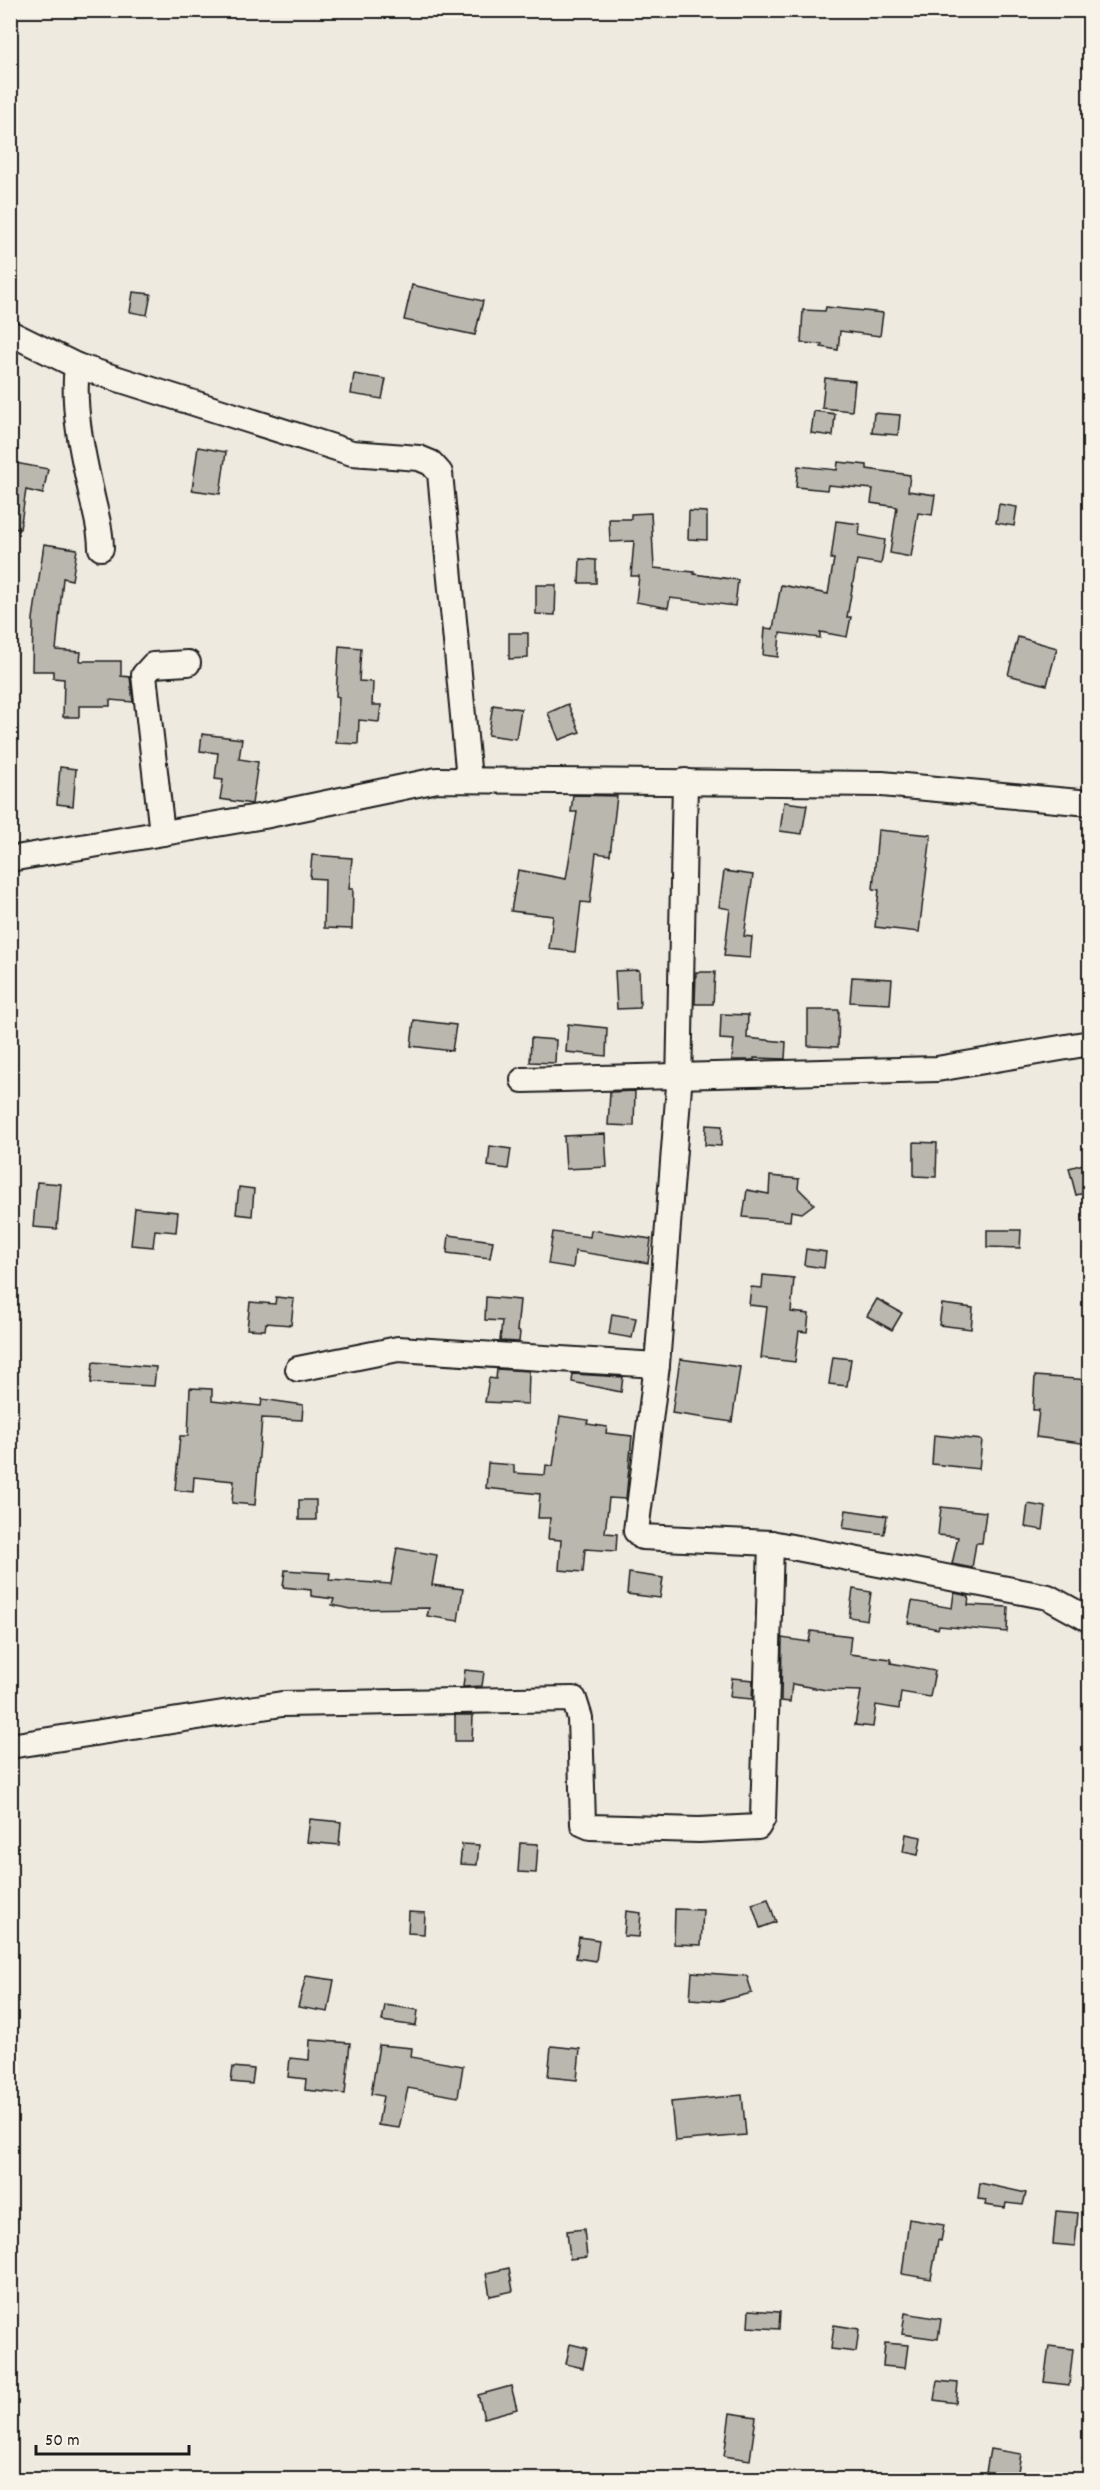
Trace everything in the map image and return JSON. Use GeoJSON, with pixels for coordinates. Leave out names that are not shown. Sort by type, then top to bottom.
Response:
{"type":"FeatureCollection","features":[{"type":"Feature","properties":{"kind":"street"},"geometry":{"type":"LineString","coordinates":[[10,333],[77,366],[352,453],[419,458],[431,463],[440,473],[469,779]]}},
{"type":"Feature","properties":{"kind":"street"},"geometry":{"type":"LineString","coordinates":[[77,366],[74,390],[81,440],[100,527],[101,548]]}},
{"type":"Feature","properties":{"kind":"street"},"geometry":{"type":"LineString","coordinates":[[162,833],[144,675],[153,665],[188,663]]}},
{"type":"Feature","properties":{"kind":"street"},"geometry":{"type":"LineString","coordinates":[[10,859],[264,816],[437,780],[882,784],[1089,803]]}},
{"type":"Feature","properties":{"kind":"street"},"geometry":{"type":"LineString","coordinates":[[685,781],[679,1076],[657,1365],[636,1531],[642,1537],[771,1543],[1048,1597],[1089,1620]]}},
{"type":"Feature","properties":{"kind":"street"},"geometry":{"type":"LineString","coordinates":[[523,1080],[938,1069],[1089,1043]]}},
{"type":"Feature","properties":{"kind":"street"},"geometry":{"type":"LineString","coordinates":[[298,1369],[398,1349],[657,1365]]}},
{"type":"Feature","properties":{"kind":"street"},"geometry":{"type":"LineString","coordinates":[[10,1746],[282,1704],[574,1699],[580,1718],[583,1824],[590,1827],[699,1830],[758,1827],[763,1818],[771,1543]]}},
{"type":"Feature","properties":{"kind":"building"},"geometry":{"type":"Polygon","coordinates":[[[412,285],[483,301],[475,335],[404,320],[412,285]]]}},
{"type":"Feature","properties":{"kind":"building"},"geometry":{"type":"Polygon","coordinates":[[[133,292],[151,294],[147,315],[130,312],[133,292]]]}},
{"type":"Feature","properties":{"kind":"building"},"geometry":{"type":"Polygon","coordinates":[[[826,307],[883,313],[880,336],[840,331],[838,350],[821,347],[822,344],[801,343],[803,310],[825,311],[826,307]]]}},
{"type":"Feature","properties":{"kind":"building"},"geometry":{"type":"Polygon","coordinates":[[[354,374],[386,379],[382,399],[351,394],[354,374]]]}},
{"type":"Feature","properties":{"kind":"building"},"geometry":{"type":"Polygon","coordinates":[[[825,378],[855,381],[852,411],[822,408],[825,378]]]}},
{"type":"Feature","properties":{"kind":"building"},"geometry":{"type":"Polygon","coordinates":[[[814,411],[835,414],[833,436],[811,433],[814,411]]]}},
{"type":"Feature","properties":{"kind":"building"},"geometry":{"type":"Polygon","coordinates":[[[874,413],[900,415],[898,435],[872,433],[874,413]]]}},
{"type":"Feature","properties":{"kind":"building"},"geometry":{"type":"Polygon","coordinates":[[[198,447],[226,452],[220,494],[192,490],[198,447]]]}},
{"type":"Feature","properties":{"kind":"building"},"geometry":{"type":"Polygon","coordinates":[[[10,462],[48,469],[43,494],[26,490],[20,529],[10,528],[10,462]]]}},
{"type":"Feature","properties":{"kind":"building"},"geometry":{"type":"Polygon","coordinates":[[[838,462],[867,465],[867,469],[910,475],[908,491],[935,495],[932,515],[918,513],[911,557],[890,553],[897,507],[871,503],[873,489],[828,485],[827,490],[796,487],[798,466],[837,470],[838,462]]]}},
{"type":"Feature","properties":{"kind":"building"},"geometry":{"type":"Polygon","coordinates":[[[999,504],[1017,507],[1014,526],[996,523],[999,504]]]}},
{"type":"Feature","properties":{"kind":"building"},"geometry":{"type":"Polygon","coordinates":[[[689,511],[707,512],[707,540],[688,539],[689,511]]]}},
{"type":"Feature","properties":{"kind":"building"},"geometry":{"type":"Polygon","coordinates":[[[651,513],[654,568],[738,580],[735,606],[670,598],[668,608],[636,602],[639,576],[631,576],[634,541],[610,542],[609,519],[631,519],[631,514],[651,513]]]}},
{"type":"Feature","properties":{"kind":"building"},"geometry":{"type":"Polygon","coordinates":[[[836,521],[860,524],[859,535],[885,540],[881,564],[857,560],[847,617],[851,617],[847,637],[820,632],[820,638],[780,633],[778,657],[763,655],[765,628],[773,629],[781,585],[828,594],[834,559],[831,559],[836,521]]]}},
{"type":"Feature","properties":{"kind":"building"},"geometry":{"type":"Polygon","coordinates":[[[44,544],[77,549],[72,580],[63,578],[56,650],[81,652],[80,661],[121,661],[121,676],[130,677],[133,702],[110,700],[110,706],[79,706],[79,717],[63,717],[64,679],[53,678],[53,671],[32,671],[33,619],[44,544]]]}},
{"type":"Feature","properties":{"kind":"building"},"geometry":{"type":"Polygon","coordinates":[[[580,559],[596,560],[596,583],[579,583],[580,559]]]}},
{"type":"Feature","properties":{"kind":"building"},"geometry":{"type":"Polygon","coordinates":[[[536,585],[556,585],[555,615],[536,614],[536,585]]]}},
{"type":"Feature","properties":{"kind":"building"},"geometry":{"type":"Polygon","coordinates":[[[509,633],[528,633],[528,658],[509,659],[509,633]]]}},
{"type":"Feature","properties":{"kind":"building"},"geometry":{"type":"Polygon","coordinates":[[[1018,637],[1057,648],[1047,685],[1008,675],[1018,637]]]}},
{"type":"Feature","properties":{"kind":"building"},"geometry":{"type":"Polygon","coordinates":[[[339,646],[361,648],[359,681],[373,682],[372,705],[381,705],[379,722],[359,720],[358,744],[336,743],[339,646]]]}},
{"type":"Feature","properties":{"kind":"building"},"geometry":{"type":"Polygon","coordinates":[[[568,704],[580,732],[559,740],[548,713],[568,704]]]}},
{"type":"Feature","properties":{"kind":"building"},"geometry":{"type":"Polygon","coordinates":[[[493,705],[521,709],[516,739],[488,735],[493,705]]]}},
{"type":"Feature","properties":{"kind":"building"},"geometry":{"type":"Polygon","coordinates":[[[202,734],[242,739],[239,759],[258,762],[252,804],[220,799],[223,780],[215,779],[218,753],[200,751],[202,734]]]}},
{"type":"Feature","properties":{"kind":"building"},"geometry":{"type":"Polygon","coordinates":[[[60,767],[76,769],[73,806],[57,804],[60,767]]]}},
{"type":"Feature","properties":{"kind":"building"},"geometry":{"type":"Polygon","coordinates":[[[573,795],[617,796],[610,855],[596,853],[590,903],[581,902],[575,952],[549,949],[553,916],[511,911],[518,870],[566,879],[577,812],[571,812],[573,795]]]}},
{"type":"Feature","properties":{"kind":"building"},"geometry":{"type":"Polygon","coordinates":[[[784,802],[807,805],[802,834],[780,831],[784,802]]]}},
{"type":"Feature","properties":{"kind":"building"},"geometry":{"type":"Polygon","coordinates":[[[878,830],[931,835],[919,932],[875,927],[879,890],[873,889],[878,830]]]}},
{"type":"Feature","properties":{"kind":"building"},"geometry":{"type":"Polygon","coordinates":[[[312,855],[352,858],[349,889],[353,889],[352,929],[324,928],[325,879],[310,878],[312,855]]]}},
{"type":"Feature","properties":{"kind":"building"},"geometry":{"type":"Polygon","coordinates":[[[724,871],[753,875],[744,936],[752,937],[750,958],[724,956],[730,909],[719,907],[724,871]]]}},
{"type":"Feature","properties":{"kind":"building"},"geometry":{"type":"Polygon","coordinates":[[[639,970],[640,1008],[617,1009],[615,971],[639,970]]]}},
{"type":"Feature","properties":{"kind":"building"},"geometry":{"type":"Polygon","coordinates":[[[696,972],[715,972],[713,1004],[695,1004],[696,972]]]}},
{"type":"Feature","properties":{"kind":"building"},"geometry":{"type":"Polygon","coordinates":[[[852,977],[892,979],[890,1004],[850,1002],[852,977]]]}},
{"type":"Feature","properties":{"kind":"building"},"geometry":{"type":"Polygon","coordinates":[[[808,1010],[839,1010],[838,1047],[808,1046],[808,1010]]]}},
{"type":"Feature","properties":{"kind":"building"},"geometry":{"type":"Polygon","coordinates":[[[721,1014],[748,1015],[747,1038],[786,1042],[785,1059],[732,1060],[734,1040],[720,1039],[721,1014]]]}},
{"type":"Feature","properties":{"kind":"building"},"geometry":{"type":"Polygon","coordinates":[[[414,1020],[456,1025],[452,1051],[411,1046],[414,1020]]]}},
{"type":"Feature","properties":{"kind":"building"},"geometry":{"type":"Polygon","coordinates":[[[568,1024],[607,1028],[606,1056],[566,1052],[568,1024]]]}},
{"type":"Feature","properties":{"kind":"building"},"geometry":{"type":"Polygon","coordinates":[[[531,1038],[556,1040],[555,1063],[530,1062],[531,1038]]]}},
{"type":"Feature","properties":{"kind":"building"},"geometry":{"type":"Polygon","coordinates":[[[635,1091],[634,1126],[608,1125],[610,1092],[635,1091]]]}},
{"type":"Feature","properties":{"kind":"building"},"geometry":{"type":"Polygon","coordinates":[[[706,1125],[722,1126],[721,1146],[705,1145],[706,1125]]]}},
{"type":"Feature","properties":{"kind":"building"},"geometry":{"type":"Polygon","coordinates":[[[605,1134],[607,1167],[566,1169],[564,1136],[605,1134]]]}},
{"type":"Feature","properties":{"kind":"building"},"geometry":{"type":"Polygon","coordinates":[[[914,1142],[937,1143],[936,1177],[914,1176],[914,1142]]]}},
{"type":"Feature","properties":{"kind":"building"},"geometry":{"type":"Polygon","coordinates":[[[490,1146],[511,1149],[508,1169],[488,1166],[490,1146]]]}},
{"type":"Feature","properties":{"kind":"building"},"geometry":{"type":"Polygon","coordinates":[[[1087,1163],[1089,1192],[1076,1195],[1069,1168],[1087,1163]]]}},
{"type":"Feature","properties":{"kind":"building"},"geometry":{"type":"Polygon","coordinates":[[[770,1176],[799,1179],[798,1188],[814,1204],[802,1213],[791,1211],[790,1221],[743,1217],[747,1190],[769,1194],[770,1176]]]}},
{"type":"Feature","properties":{"kind":"building"},"geometry":{"type":"Polygon","coordinates":[[[37,1182],[61,1184],[57,1229],[33,1227],[37,1182]]]}},
{"type":"Feature","properties":{"kind":"building"},"geometry":{"type":"Polygon","coordinates":[[[239,1187],[254,1189],[252,1216],[236,1214],[239,1187]]]}},
{"type":"Feature","properties":{"kind":"building"},"geometry":{"type":"Polygon","coordinates":[[[135,1208],[178,1212],[176,1232],[155,1230],[153,1247],[131,1245],[135,1208]]]}},
{"type":"Feature","properties":{"kind":"building"},"geometry":{"type":"Polygon","coordinates":[[[591,1230],[651,1239],[648,1263],[575,1251],[573,1268],[548,1264],[553,1232],[590,1237],[591,1230]]]}},
{"type":"Feature","properties":{"kind":"building"},"geometry":{"type":"Polygon","coordinates":[[[987,1230],[1021,1230],[1020,1248],[987,1247],[987,1230]]]}},
{"type":"Feature","properties":{"kind":"building"},"geometry":{"type":"Polygon","coordinates":[[[449,1235],[493,1241],[490,1258],[447,1253],[449,1235]]]}},
{"type":"Feature","properties":{"kind":"building"},"geometry":{"type":"Polygon","coordinates":[[[806,1249],[826,1252],[824,1268],[804,1265],[806,1249]]]}},
{"type":"Feature","properties":{"kind":"building"},"geometry":{"type":"Polygon","coordinates":[[[763,1275],[794,1278],[791,1312],[809,1314],[807,1332],[799,1331],[795,1362],[761,1358],[767,1307],[749,1305],[751,1287],[762,1288],[763,1275]]]}},
{"type":"Feature","properties":{"kind":"building"},"geometry":{"type":"Polygon","coordinates":[[[276,1297],[294,1299],[291,1325],[266,1323],[265,1330],[247,1329],[250,1302],[275,1304],[276,1297]]]}},
{"type":"Feature","properties":{"kind":"building"},"geometry":{"type":"Polygon","coordinates":[[[486,1297],[520,1300],[517,1331],[520,1332],[519,1342],[500,1341],[502,1321],[485,1320],[486,1297]]]}},
{"type":"Feature","properties":{"kind":"building"},"geometry":{"type":"Polygon","coordinates":[[[877,1299],[902,1313],[892,1330],[867,1316],[877,1299]]]}},
{"type":"Feature","properties":{"kind":"building"},"geometry":{"type":"Polygon","coordinates":[[[942,1304],[973,1308],[971,1329],[939,1325],[942,1304]]]}},
{"type":"Feature","properties":{"kind":"building"},"geometry":{"type":"Polygon","coordinates":[[[612,1314],[636,1318],[632,1338],[609,1334],[612,1314]]]}},
{"type":"Feature","properties":{"kind":"building"},"geometry":{"type":"Polygon","coordinates":[[[833,1357],[851,1359],[847,1386],[829,1384],[833,1357]]]}},
{"type":"Feature","properties":{"kind":"building"},"geometry":{"type":"Polygon","coordinates":[[[680,1359],[740,1367],[732,1422],[672,1413],[680,1359]]]}},
{"type":"Feature","properties":{"kind":"building"},"geometry":{"type":"Polygon","coordinates":[[[93,1362],[156,1367],[154,1386],[91,1383],[93,1362]]]}},
{"type":"Feature","properties":{"kind":"building"},"geometry":{"type":"Polygon","coordinates":[[[497,1369],[529,1371],[528,1404],[485,1402],[489,1378],[496,1379],[497,1369]]]}},
{"type":"Feature","properties":{"kind":"building"},"geometry":{"type":"Polygon","coordinates":[[[573,1374],[623,1377],[621,1392],[572,1382],[573,1374]]]}},
{"type":"Feature","properties":{"kind":"building"},"geometry":{"type":"Polygon","coordinates":[[[1035,1376],[1089,1380],[1089,1444],[1036,1437],[1039,1410],[1033,1410],[1035,1376]]]}},
{"type":"Feature","properties":{"kind":"building"},"geometry":{"type":"Polygon","coordinates":[[[190,1388],[212,1389],[212,1401],[261,1406],[262,1399],[303,1405],[302,1420],[262,1418],[255,1505],[232,1503],[234,1481],[194,1477],[193,1492],[175,1490],[180,1436],[188,1436],[190,1388]]]}},
{"type":"Feature","properties":{"kind":"building"},"geometry":{"type":"Polygon","coordinates":[[[560,1416],[588,1420],[587,1424],[607,1427],[606,1433],[632,1436],[626,1499],[609,1498],[605,1533],[617,1534],[616,1551],[585,1549],[583,1572],[559,1570],[561,1540],[548,1539],[550,1518],[538,1518],[540,1494],[486,1488],[488,1463],[514,1465],[514,1473],[545,1475],[546,1465],[553,1466],[560,1416]]]}},
{"type":"Feature","properties":{"kind":"building"},"geometry":{"type":"Polygon","coordinates":[[[934,1435],[982,1440],[979,1469],[932,1464],[934,1435]]]}},
{"type":"Feature","properties":{"kind":"building"},"geometry":{"type":"Polygon","coordinates":[[[299,1500],[316,1500],[316,1520],[299,1520],[299,1500]]]}},
{"type":"Feature","properties":{"kind":"building"},"geometry":{"type":"Polygon","coordinates":[[[1028,1504],[1046,1507],[1043,1530],[1025,1527],[1028,1504]]]}},
{"type":"Feature","properties":{"kind":"building"},"geometry":{"type":"Polygon","coordinates":[[[941,1507],[986,1512],[982,1543],[976,1543],[972,1568],[952,1564],[958,1537],[938,1535],[941,1507]]]}},
{"type":"Feature","properties":{"kind":"building"},"geometry":{"type":"Polygon","coordinates":[[[846,1510],[887,1516],[884,1534],[843,1528],[846,1510]]]}},
{"type":"Feature","properties":{"kind":"building"},"geometry":{"type":"Polygon","coordinates":[[[397,1548],[437,1555],[432,1585],[463,1589],[458,1621],[427,1616],[429,1608],[350,1609],[332,1605],[334,1599],[311,1596],[311,1590],[283,1587],[285,1570],[330,1573],[329,1580],[391,1584],[397,1548]]]}},
{"type":"Feature","properties":{"kind":"building"},"geometry":{"type":"Polygon","coordinates":[[[629,1573],[663,1578],[660,1598],[627,1594],[629,1573]]]}},
{"type":"Feature","properties":{"kind":"building"},"geometry":{"type":"Polygon","coordinates":[[[853,1589],[871,1592],[867,1620],[849,1617],[853,1589]]]}},
{"type":"Feature","properties":{"kind":"building"},"geometry":{"type":"Polygon","coordinates":[[[954,1593],[969,1596],[968,1605],[1008,1607],[1007,1632],[939,1626],[938,1629],[908,1623],[912,1601],[952,1608],[954,1593]]]}},
{"type":"Feature","properties":{"kind":"building"},"geometry":{"type":"Polygon","coordinates":[[[811,1631],[851,1636],[849,1654],[891,1659],[891,1663],[935,1671],[930,1697],[901,1692],[899,1709],[876,1705],[873,1727],[855,1725],[861,1691],[826,1690],[792,1684],[790,1702],[781,1701],[782,1638],[809,1642],[811,1631]]]}},
{"type":"Feature","properties":{"kind":"building"},"geometry":{"type":"Polygon","coordinates":[[[465,1670],[484,1672],[482,1686],[463,1687],[465,1670]]]}},
{"type":"Feature","properties":{"kind":"building"},"geometry":{"type":"Polygon","coordinates":[[[732,1678],[753,1680],[752,1699],[730,1697],[732,1678]]]}},
{"type":"Feature","properties":{"kind":"building"},"geometry":{"type":"Polygon","coordinates":[[[455,1715],[473,1715],[472,1741],[455,1741],[455,1715]]]}},
{"type":"Feature","properties":{"kind":"building"},"geometry":{"type":"Polygon","coordinates":[[[310,1819],[341,1822],[339,1845],[307,1842],[310,1819]]]}},
{"type":"Feature","properties":{"kind":"building"},"geometry":{"type":"Polygon","coordinates":[[[906,1834],[921,1837],[918,1855],[903,1852],[906,1834]]]}},
{"type":"Feature","properties":{"kind":"building"},"geometry":{"type":"Polygon","coordinates":[[[520,1843],[538,1844],[536,1873],[518,1872],[520,1843]]]}},
{"type":"Feature","properties":{"kind":"building"},"geometry":{"type":"Polygon","coordinates":[[[462,1844],[479,1845],[477,1865],[460,1864],[462,1844]]]}},
{"type":"Feature","properties":{"kind":"building"},"geometry":{"type":"Polygon","coordinates":[[[768,1899],[776,1922],[760,1928],[752,1904],[768,1899]]]}},
{"type":"Feature","properties":{"kind":"building"},"geometry":{"type":"Polygon","coordinates":[[[675,1909],[703,1910],[701,1945],[674,1944],[675,1909]]]}},
{"type":"Feature","properties":{"kind":"building"},"geometry":{"type":"Polygon","coordinates":[[[626,1911],[641,1913],[639,1937],[624,1936],[626,1911]]]}},
{"type":"Feature","properties":{"kind":"building"},"geometry":{"type":"Polygon","coordinates":[[[409,1912],[425,1913],[424,1934],[408,1933],[409,1912]]]}},
{"type":"Feature","properties":{"kind":"building"},"geometry":{"type":"Polygon","coordinates":[[[579,1937],[599,1940],[596,1961],[576,1958],[579,1937]]]}},
{"type":"Feature","properties":{"kind":"building"},"geometry":{"type":"Polygon","coordinates":[[[692,1972],[747,1976],[752,1993],[720,2001],[690,1999],[692,1972]]]}},
{"type":"Feature","properties":{"kind":"building"},"geometry":{"type":"Polygon","coordinates":[[[306,1976],[334,1980],[328,2012],[298,2007],[306,1976]]]}},
{"type":"Feature","properties":{"kind":"building"},"geometry":{"type":"Polygon","coordinates":[[[385,2005],[418,2010],[416,2026],[382,2021],[385,2005]]]}},
{"type":"Feature","properties":{"kind":"building"},"geometry":{"type":"Polygon","coordinates":[[[310,2040],[350,2043],[345,2094],[305,2090],[306,2079],[288,2077],[290,2058],[309,2060],[310,2040]]]}},
{"type":"Feature","properties":{"kind":"building"},"geometry":{"type":"Polygon","coordinates":[[[379,2045],[412,2048],[411,2057],[463,2066],[458,2097],[408,2088],[399,2128],[378,2125],[383,2096],[371,2094],[379,2045]]]}},
{"type":"Feature","properties":{"kind":"building"},"geometry":{"type":"Polygon","coordinates":[[[551,2046],[580,2049],[577,2080],[548,2077],[551,2046]]]}},
{"type":"Feature","properties":{"kind":"building"},"geometry":{"type":"Polygon","coordinates":[[[233,2067],[254,2069],[252,2084],[231,2082],[233,2067]]]}},
{"type":"Feature","properties":{"kind":"building"},"geometry":{"type":"Polygon","coordinates":[[[742,2095],[746,2135],[675,2141],[671,2102],[742,2095]]]}},
{"type":"Feature","properties":{"kind":"building"},"geometry":{"type":"Polygon","coordinates":[[[980,2183],[1026,2193],[1023,2205],[1006,2203],[1005,2208],[985,2205],[986,2200],[978,2199],[980,2183]]]}},
{"type":"Feature","properties":{"kind":"building"},"geometry":{"type":"Polygon","coordinates":[[[1056,2211],[1078,2213],[1075,2246],[1053,2244],[1056,2211]]]}},
{"type":"Feature","properties":{"kind":"building"},"geometry":{"type":"Polygon","coordinates":[[[909,2219],[944,2225],[941,2241],[938,2240],[931,2279],[902,2274],[909,2219]]]}},
{"type":"Feature","properties":{"kind":"building"},"geometry":{"type":"Polygon","coordinates":[[[584,2229],[587,2257],[570,2259],[567,2231],[584,2229]]]}},
{"type":"Feature","properties":{"kind":"building"},"geometry":{"type":"Polygon","coordinates":[[[509,2268],[513,2291],[490,2296],[486,2273],[509,2268]]]}},
{"type":"Feature","properties":{"kind":"building"},"geometry":{"type":"Polygon","coordinates":[[[749,2310],[780,2312],[779,2329],[748,2327],[749,2310]]]}},
{"type":"Feature","properties":{"kind":"building"},"geometry":{"type":"Polygon","coordinates":[[[905,2313],[941,2319],[938,2339],[902,2334],[905,2313]]]}},
{"type":"Feature","properties":{"kind":"building"},"geometry":{"type":"Polygon","coordinates":[[[834,2325],[859,2329],[856,2352],[831,2349],[834,2325]]]}},
{"type":"Feature","properties":{"kind":"building"},"geometry":{"type":"Polygon","coordinates":[[[885,2343],[908,2345],[905,2368],[883,2366],[885,2343]]]}},
{"type":"Feature","properties":{"kind":"building"},"geometry":{"type":"Polygon","coordinates":[[[570,2344],[587,2348],[583,2368],[566,2364],[570,2344]]]}},
{"type":"Feature","properties":{"kind":"building"},"geometry":{"type":"Polygon","coordinates":[[[1049,2346],[1073,2349],[1069,2385],[1044,2382],[1049,2346]]]}},
{"type":"Feature","properties":{"kind":"building"},"geometry":{"type":"Polygon","coordinates":[[[937,2381],[958,2383],[956,2403],[934,2400],[937,2381]]]}},
{"type":"Feature","properties":{"kind":"building"},"geometry":{"type":"Polygon","coordinates":[[[511,2386],[517,2409],[484,2418],[478,2395],[511,2386]]]}},
{"type":"Feature","properties":{"kind":"building"},"geometry":{"type":"Polygon","coordinates":[[[730,2413],[756,2417],[750,2460],[724,2456],[730,2413]]]}},
{"type":"Feature","properties":{"kind":"building"},"geometry":{"type":"Polygon","coordinates":[[[990,2449],[1021,2454],[1017,2477],[986,2472],[990,2449]]]}}]}
